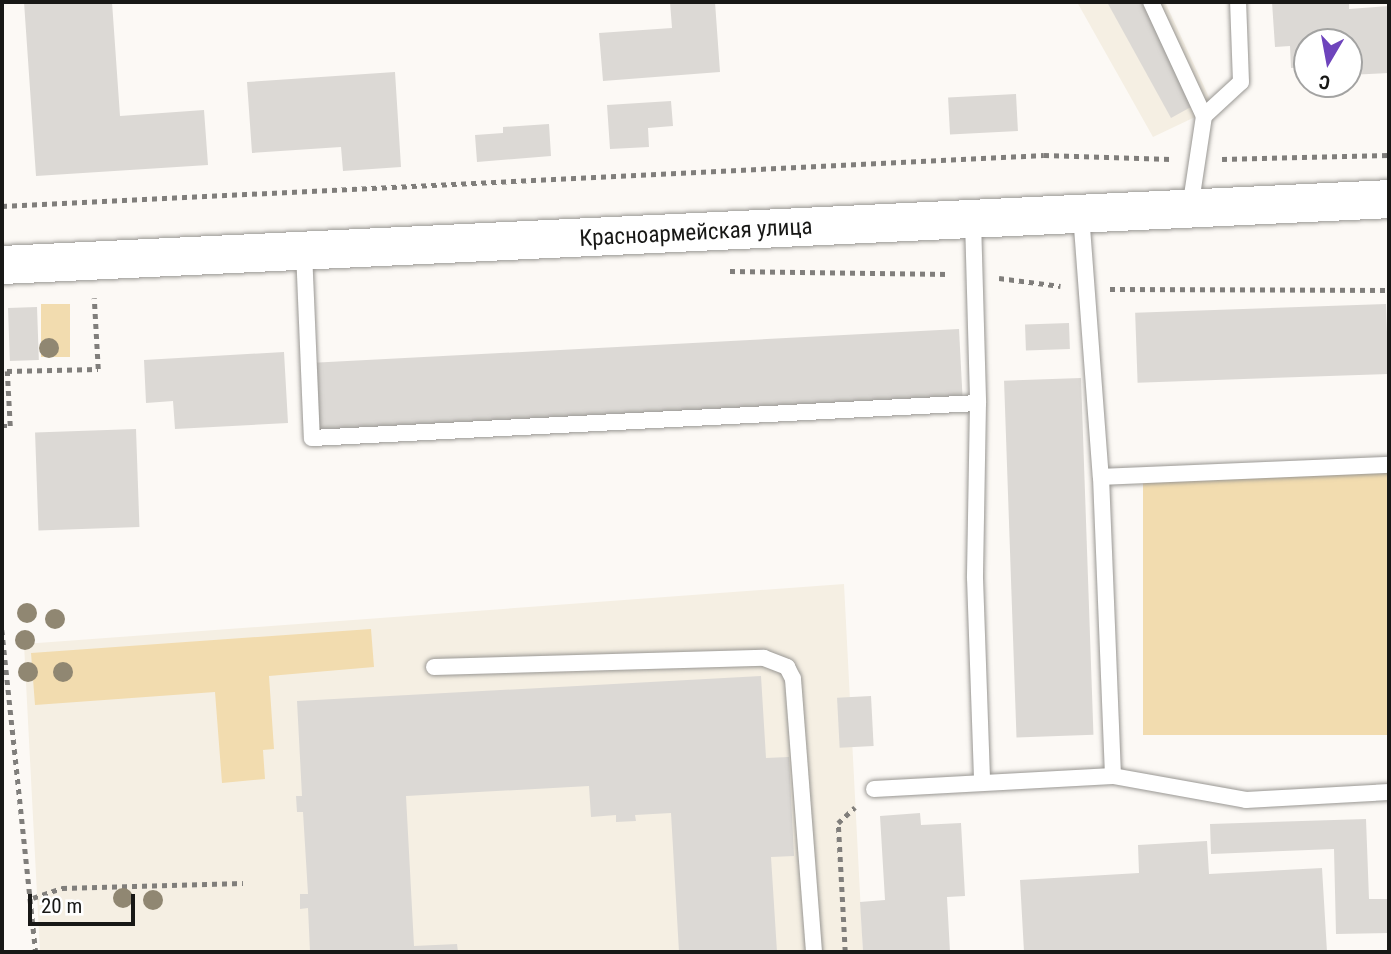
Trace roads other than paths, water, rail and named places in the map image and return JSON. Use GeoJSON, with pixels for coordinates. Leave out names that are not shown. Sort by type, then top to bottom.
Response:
{"type":"FeatureCollection","features":[{"type":"Feature","properties":{"kind":"street","name":"Красноармейская улица"},"geometry":{"type":"LineString","coordinates":[[2,265],[1389,199]]}},
{"type":"Feature","properties":{"kind":"lane"},"geometry":{"type":"LineString","coordinates":[[1151,2],[1204,116],[1190,209]]}},
{"type":"Feature","properties":{"kind":"lane"},"geometry":{"type":"LineString","coordinates":[[1204,116],[1241,82],[1238,2]]}},
{"type":"Feature","properties":{"kind":"lane"},"geometry":{"type":"LineString","coordinates":[[1081,214],[1083,289],[1101,478],[1113,776]]}},
{"type":"Feature","properties":{"kind":"lane"},"geometry":{"type":"LineString","coordinates":[[973,219],[978,403],[975,578],[982,781]]}},
{"type":"Feature","properties":{"kind":"lane"},"geometry":{"type":"LineString","coordinates":[[304,251],[312,439],[978,403]]}},
{"type":"Feature","properties":{"kind":"lane"},"geometry":{"type":"LineString","coordinates":[[1101,478],[1389,465]]}},
{"type":"Feature","properties":{"kind":"lane"},"geometry":{"type":"LineString","coordinates":[[435,667],[764,658],[787,667],[793,679],[814,952]]}},
{"type":"Feature","properties":{"kind":"lane"},"geometry":{"type":"LineString","coordinates":[[874,789],[982,781],[1113,776],[1246,800],[1389,792]]}}]}
